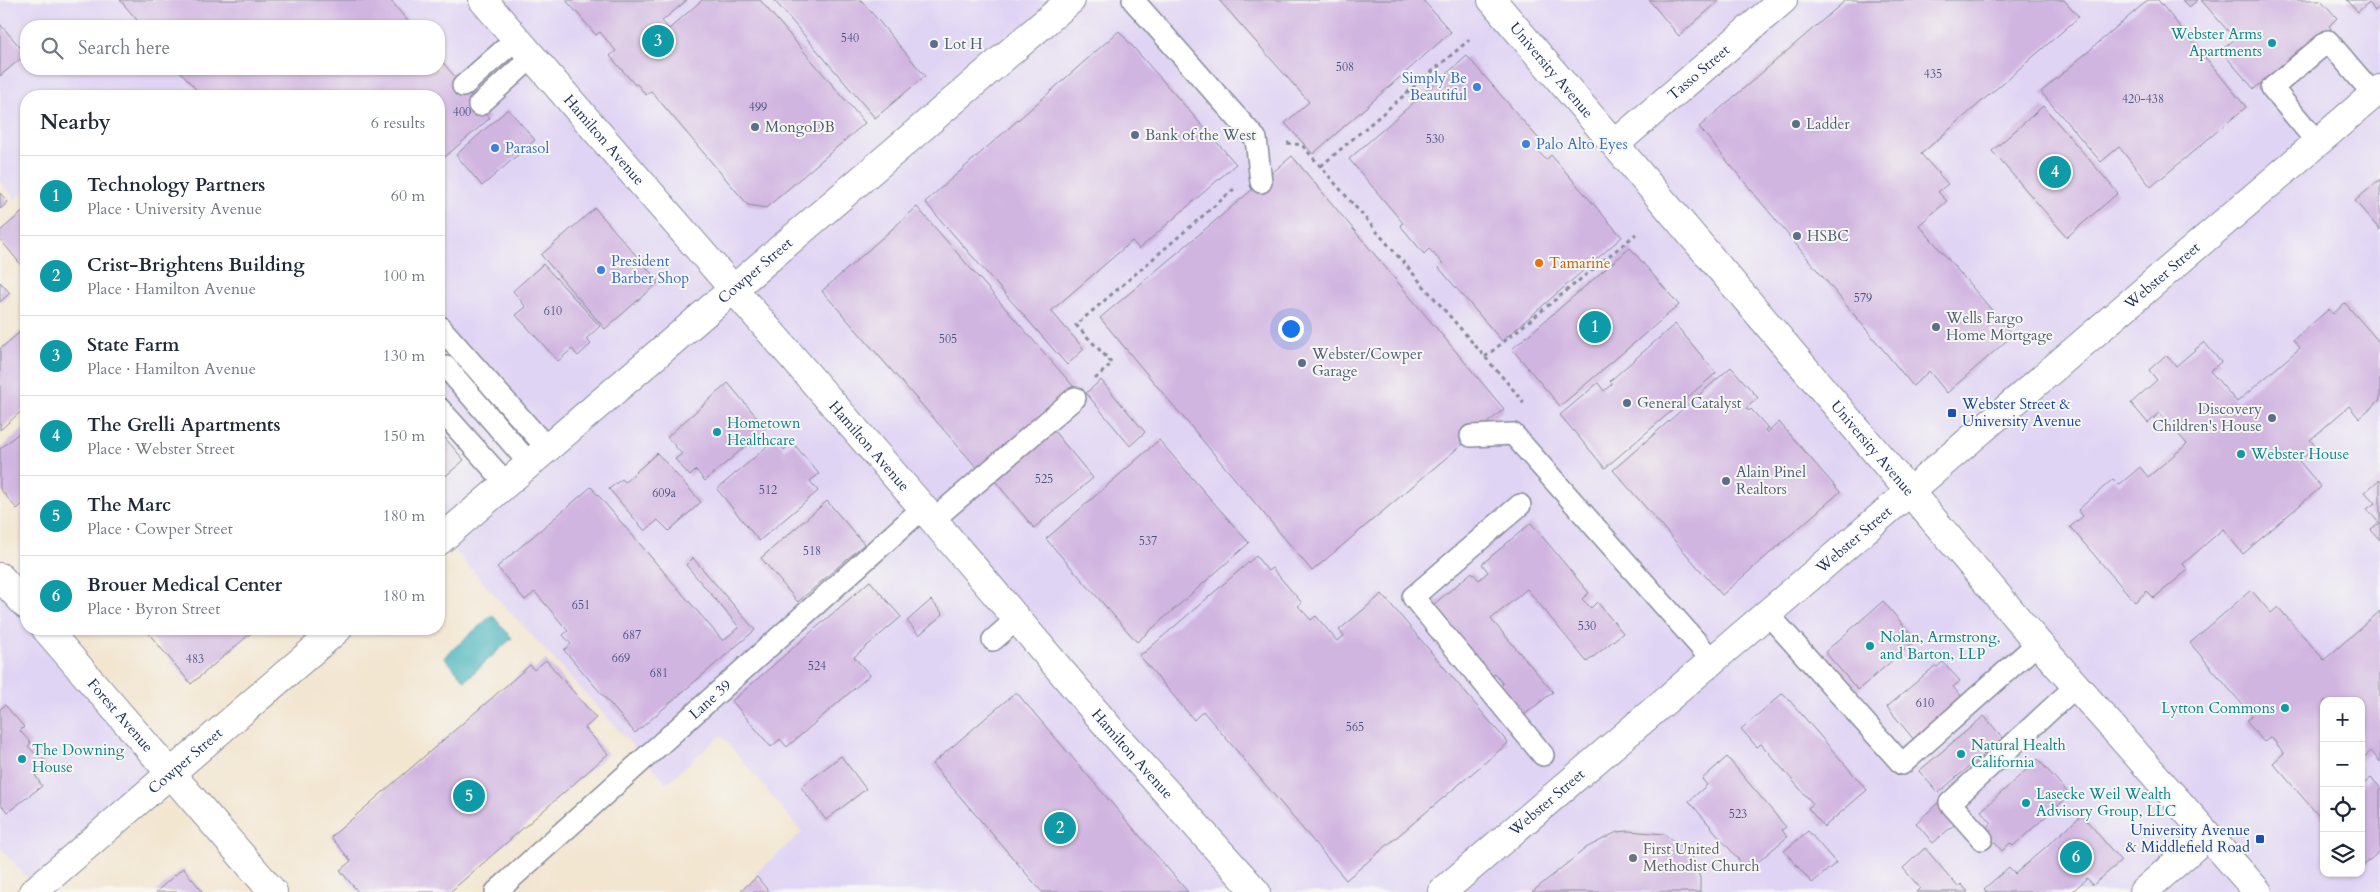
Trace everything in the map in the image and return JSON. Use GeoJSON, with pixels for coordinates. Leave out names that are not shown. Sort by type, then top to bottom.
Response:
{"type":"FeatureCollection","features":[{"type":"Feature","properties":{"kind":"street","name":"Hamilton Avenue"},"geometry":{"type":"LineString","coordinates":[[483,0],[928,514],[1116,736],[1256,892]]}},
{"type":"Feature","properties":{"kind":"street","name":"Cowper Street"},"geometry":{"type":"LineString","coordinates":[[445,536],[1071,0]]}},
{"type":"Feature","properties":{"kind":"street","name":"University Avenue"},"geometry":{"type":"LineString","coordinates":[[1492,0],[2038,643],[2258,892]]}},
{"type":"Feature","properties":{"kind":"street","name":"Tasso Street"},"geometry":{"type":"LineString","coordinates":[[1615,144],[1783,0]]}},
{"type":"Feature","properties":{"kind":"street","name":"Webster Street"},"geometry":{"type":"LineString","coordinates":[[1442,892],[1714,661],[1908,491],[2377,92]]}},
{"type":"Feature","properties":{"kind":"street"},"geometry":{"type":"LineString","coordinates":[[0,577],[20,599]]}},
{"type":"Feature","properties":{"kind":"street","name":"Forest Avenue"},"geometry":{"type":"LineString","coordinates":[[51,635],[273,892]]}},
{"type":"Feature","properties":{"kind":"street","name":"Cowper Street"},"geometry":{"type":"LineString","coordinates":[[33,892],[331,635]]}},
{"type":"Feature","properties":{"kind":"street"},"geometry":{"type":"LineString","coordinates":[[2143,892],[2207,836]]}},
{"type":"Feature","properties":{"kind":"lane"},"geometry":{"type":"LineString","coordinates":[[1133,0],[1256,139],[1260,174]]}},
{"type":"Feature","properties":{"kind":"lane"},"geometry":{"type":"LineString","coordinates":[[2317,142],[2272,88],[2328,41],[2377,92]]}},
{"type":"Feature","properties":{"kind":"lane"},"geometry":{"type":"LineString","coordinates":[[463,86],[524,48]]}},
{"type":"Feature","properties":{"kind":"lane"},"geometry":{"type":"LineString","coordinates":[[479,105],[524,48]]}},
{"type":"Feature","properties":{"kind":"lane"},"geometry":{"type":"LineString","coordinates":[[445,334],[538,456]]}},
{"type":"Feature","properties":{"kind":"lane"},"geometry":{"type":"LineString","coordinates":[[446,367],[538,456]]}},
{"type":"Feature","properties":{"kind":"lane","name":"Lane 39"},"geometry":{"type":"LineString","coordinates":[[496,892],[708,701],[928,514],[1075,398]]}},
{"type":"Feature","properties":{"kind":"lane"},"geometry":{"type":"LineString","coordinates":[[445,415],[506,483]]}},
{"type":"Feature","properties":{"kind":"lane"},"geometry":{"type":"LineString","coordinates":[[1471,436],[1513,434],[1714,661]]}},
{"type":"Feature","properties":{"kind":"lane"},"geometry":{"type":"LineString","coordinates":[[1520,505],[1413,596],[1543,755]]}},
{"type":"Feature","properties":{"kind":"lane"},"geometry":{"type":"LineString","coordinates":[[1768,614],[1902,764],[2038,643]]}},
{"type":"Feature","properties":{"kind":"lane"},"geometry":{"type":"LineString","coordinates":[[993,640],[1017,619]]}},
{"type":"Feature","properties":{"kind":"lane"},"geometry":{"type":"LineString","coordinates":[[1982,839],[1950,803],[2076,686]]}},
{"type":"Feature","properties":{"kind":"path"},"geometry":{"type":"LineString","coordinates":[[1320,166],[1469,40]]}},
{"type":"Feature","properties":{"kind":"path"},"geometry":{"type":"LineString","coordinates":[[1256,139],[1302,145],[1523,401],[1513,434]]}},
{"type":"Feature","properties":{"kind":"path"},"geometry":{"type":"LineString","coordinates":[[1112,363],[1076,325],[1260,174],[1288,143]]}},
{"type":"Feature","properties":{"kind":"path"},"geometry":{"type":"LineString","coordinates":[[1485,358],[1636,234]]}},
{"type":"Feature","properties":{"kind":"shaded area"},"geometry":{"type":"Polygon","coordinates":[[[0,0],[2380,0],[2380,892],[771,892],[755,874],[802,832],[721,735],[667,783],[448,544],[445,546],[445,90],[20,90],[20,195],[15,199],[0,181],[0,0]]]}},
{"type":"Feature","properties":{"kind":"shaded area"},"geometry":{"type":"Polygon","coordinates":[[[0,577],[20,600],[20,635],[50,635],[171,773],[33,885],[0,847],[0,577]]]}},
{"type":"Feature","properties":{"kind":"water"},"geometry":{"type":"Polygon","coordinates":[[[492,615],[512,638],[465,681],[444,657],[492,615]]]}},
{"type":"Feature","properties":{"kind":"building"},"geometry":{"type":"Polygon","coordinates":[[[120,0],[390,0],[407,20],[137,20],[120,0]]]}},
{"type":"Feature","properties":{"kind":"building"},"geometry":{"type":"Polygon","coordinates":[[[566,0],[687,0],[662,21],[669,29],[702,0],[760,0],[865,123],[766,208],[748,205],[651,91],[646,95],[637,84],[635,85],[610,56],[616,51],[600,32],[596,35],[566,0]]]}},
{"type":"Feature","properties":{"kind":"building"},"geometry":{"type":"Polygon","coordinates":[[[774,0],[861,0],[925,76],[875,118],[774,0]]]}},
{"type":"Feature","properties":{"kind":"building"},"geometry":{"type":"Polygon","coordinates":[[[1219,0],[1423,0],[1451,32],[1313,154],[1285,123],[1309,102],[1219,0]]]}},
{"type":"Feature","properties":{"kind":"building"},"geometry":{"type":"Polygon","coordinates":[[[1649,0],[1720,0],[1679,36],[1649,0]]]}},
{"type":"Feature","properties":{"kind":"building"},"geometry":{"type":"Polygon","coordinates":[[[1846,0],[2064,0],[2079,17],[1921,154],[1948,184],[1938,192],[1947,201],[1919,225],[2013,335],[1947,393],[1929,371],[1913,386],[1699,127],[1846,0]]]}},
{"type":"Feature","properties":{"kind":"building"},"geometry":{"type":"Polygon","coordinates":[[[2148,0],[2158,0],[2246,107],[2151,187],[2119,147],[2101,162],[2041,92],[2148,0]]]}},
{"type":"Feature","properties":{"kind":"building","name":"Webster Arms Apartments"},"geometry":{"type":"Polygon","coordinates":[[[2182,0],[2198,0],[2189,7],[2182,0]]]}},
{"type":"Feature","properties":{"kind":"building","name":"Webster Arms Apartments"},"geometry":{"type":"Polygon","coordinates":[[[2201,0],[2321,0],[2337,18],[2329,26],[2331,28],[2305,51],[2302,47],[2254,89],[2221,51],[2235,39],[2201,0]]]}},
{"type":"Feature","properties":{"kind":"building"},"geometry":{"type":"Polygon","coordinates":[[[2347,0],[2380,0],[2380,6],[2375,11],[2369,2],[2358,12],[2347,0]]]}},
{"type":"Feature","properties":{"kind":"building"},"geometry":{"type":"Polygon","coordinates":[[[0,24],[20,47],[20,59],[0,76],[0,24]]]}},
{"type":"Feature","properties":{"kind":"building"},"geometry":{"type":"Polygon","coordinates":[[[1119,31],[1236,164],[1139,249],[1132,241],[1051,311],[1084,349],[1067,365],[925,202],[1119,31]]]}},
{"type":"Feature","properties":{"kind":"building"},"geometry":{"type":"Polygon","coordinates":[[[1467,56],[1544,145],[1537,150],[1546,160],[1551,155],[1622,237],[1502,341],[1439,268],[1443,264],[1429,249],[1424,254],[1400,225],[1403,223],[1349,159],[1467,56]]]}},
{"type":"Feature","properties":{"kind":"building"},"geometry":{"type":"Polygon","coordinates":[[[445,65],[490,118],[445,157],[445,90],[197,90],[183,75],[445,75],[445,65]]]}},
{"type":"Feature","properties":{"kind":"building"},"geometry":{"type":"Polygon","coordinates":[[[2043,106],[2118,193],[2067,237],[1992,151],[2043,106]]]}},
{"type":"Feature","properties":{"kind":"building","name":"Parasol"},"geometry":{"type":"Polygon","coordinates":[[[508,109],[535,140],[482,186],[456,155],[508,109]]]}},
{"type":"Feature","properties":{"kind":"building","name":"Webster/Cowper Garage"},"geometry":{"type":"Polygon","coordinates":[[[1292,156],[1504,409],[1312,571],[1100,318],[1292,156]]]}},
{"type":"Feature","properties":{"kind":"building"},"geometry":{"type":"Polygon","coordinates":[[[2380,179],[2380,230],[2355,201],[2380,179]]]}},
{"type":"Feature","properties":{"kind":"building"},"geometry":{"type":"Polygon","coordinates":[[[0,193],[8,202],[0,209],[0,193]]]}},
{"type":"Feature","properties":{"kind":"building"},"geometry":{"type":"Polygon","coordinates":[[[917,207],[1074,387],[979,470],[822,291],[917,207]]]}},
{"type":"Feature","properties":{"kind":"building"},"geometry":{"type":"Polygon","coordinates":[[[595,208],[659,282],[605,329],[541,255],[595,208]]]}},
{"type":"Feature","properties":{"kind":"building"},"geometry":{"type":"Polygon","coordinates":[[[20,214],[20,264],[0,239],[0,231],[20,214]]]}},
{"type":"Feature","properties":{"kind":"building"},"geometry":{"type":"Polygon","coordinates":[[[1630,248],[1679,305],[1560,406],[1512,349],[1630,248]]]}},
{"type":"Feature","properties":{"kind":"building"},"geometry":{"type":"Polygon","coordinates":[[[543,264],[600,326],[586,339],[591,344],[578,356],[572,349],[558,361],[516,315],[526,307],[513,291],[543,264]]]}},
{"type":"Feature","properties":{"kind":"building"},"geometry":{"type":"Polygon","coordinates":[[[0,282],[10,293],[0,302],[0,282]]]}},
{"type":"Feature","properties":{"kind":"building","name":"Webster House"},"geometry":{"type":"Polygon","coordinates":[[[2345,303],[2380,343],[2380,400],[2359,418],[2349,406],[2310,440],[2316,447],[2299,461],[2321,487],[2243,554],[2223,529],[2183,564],[2188,570],[2154,598],[2147,591],[2135,602],[2070,527],[2083,516],[2078,510],[2113,479],[2119,485],[2140,467],[2148,477],[2187,444],[2160,413],[2148,423],[2131,403],[2157,380],[2149,370],[2166,355],[2176,366],[2204,342],[2221,362],[2210,371],[2237,402],[2300,348],[2293,340],[2329,309],[2333,314],[2345,303]]]}},
{"type":"Feature","properties":{"kind":"building","name":"General Catalyst"},"geometry":{"type":"Polygon","coordinates":[[[1675,324],[1716,373],[1605,468],[1560,415],[1598,383],[1604,391],[1612,384],[1610,381],[1675,324]]]}},
{"type":"Feature","properties":{"kind":"building"},"geometry":{"type":"Polygon","coordinates":[[[20,332],[20,412],[0,430],[0,349],[20,332]]]}},
{"type":"Feature","properties":{"kind":"building","name":"Alain Pinel Realtors"},"geometry":{"type":"Polygon","coordinates":[[[1731,367],[1758,398],[1746,408],[1749,411],[1751,409],[1768,428],[1765,430],[1767,433],[1779,422],[1840,492],[1722,595],[1613,470],[1731,367]]]}},
{"type":"Feature","properties":{"kind":"building"},"geometry":{"type":"Polygon","coordinates":[[[1101,380],[1145,432],[1130,446],[1086,393],[1101,380]]]}},
{"type":"Feature","properties":{"kind":"building","name":"Hometown Healthcare"},"geometry":{"type":"Polygon","coordinates":[[[728,383],[766,428],[705,481],[696,470],[690,476],[675,459],[682,454],[667,437],[728,383]]]}},
{"type":"Feature","properties":{"kind":"building"},"geometry":{"type":"Polygon","coordinates":[[[1053,430],[1093,478],[1034,528],[994,480],[1053,430]]]}},
{"type":"Feature","properties":{"kind":"building"},"geometry":{"type":"Polygon","coordinates":[[[20,432],[20,506],[17,509],[0,489],[0,449],[20,432]]]}},
{"type":"Feature","properties":{"kind":"building"},"geometry":{"type":"Polygon","coordinates":[[[445,438],[464,460],[445,477],[445,438]]]}},
{"type":"Feature","properties":{"kind":"building"},"geometry":{"type":"Polygon","coordinates":[[[776,439],[784,450],[793,443],[819,474],[810,481],[818,491],[759,541],[717,489],[776,439]]]}},
{"type":"Feature","properties":{"kind":"building"},"geometry":{"type":"Polygon","coordinates":[[[1159,440],[1249,543],[1137,642],[1046,539],[1159,440]]]}},
{"type":"Feature","properties":{"kind":"building"},"geometry":{"type":"Polygon","coordinates":[[[657,453],[701,502],[669,531],[658,520],[645,531],[609,489],[622,479],[625,482],[657,453]]]}},
{"type":"Feature","properties":{"kind":"building"},"geometry":{"type":"Polygon","coordinates":[[[2380,479],[2380,540],[2371,530],[2379,523],[2367,509],[2375,503],[2365,492],[2380,479]]]}},
{"type":"Feature","properties":{"kind":"building"},"geometry":{"type":"Polygon","coordinates":[[[591,487],[723,641],[739,627],[686,565],[693,558],[755,630],[635,733],[564,650],[571,644],[563,635],[568,631],[535,592],[525,600],[497,567],[591,487]]]}},
{"type":"Feature","properties":{"kind":"building"},"geometry":{"type":"Polygon","coordinates":[[[827,501],[864,544],[798,602],[761,558],[827,501]]]}},
{"type":"Feature","properties":{"kind":"building"},"geometry":{"type":"Polygon","coordinates":[[[1531,523],[1589,593],[1582,599],[1591,608],[1597,602],[1623,633],[1587,662],[1527,589],[1491,619],[1553,692],[1519,719],[1495,691],[1503,684],[1495,674],[1486,681],[1427,610],[1472,572],[1479,580],[1488,572],[1482,564],[1531,523]]]}},
{"type":"Feature","properties":{"kind":"building"},"geometry":{"type":"Polygon","coordinates":[[[1256,556],[1268,571],[1272,568],[1302,603],[1298,606],[1311,620],[1316,616],[1337,641],[1344,636],[1339,630],[1382,594],[1508,743],[1346,880],[1203,711],[1194,720],[1139,655],[1145,652],[1256,556]]]}},
{"type":"Feature","properties":{"kind":"building"},"geometry":{"type":"Polygon","coordinates":[[[870,581],[901,617],[854,657],[870,675],[787,747],[780,739],[771,747],[732,701],[870,581]]]}},
{"type":"Feature","properties":{"kind":"building","name":"Lytton Commons"},"geometry":{"type":"Polygon","coordinates":[[[2251,590],[2271,613],[2278,607],[2324,660],[2380,611],[2380,762],[2371,751],[2365,756],[2365,697],[2320,697],[2320,817],[2273,763],[2284,753],[2271,737],[2264,742],[2246,721],[2252,716],[2190,643],[2251,590]]]}},
{"type":"Feature","properties":{"kind":"building"},"geometry":{"type":"Polygon","coordinates":[[[931,600],[943,614],[919,635],[907,621],[931,600]]]}},
{"type":"Feature","properties":{"kind":"building","name":"Nolan, Armstrong, and Barton, LLP"},"geometry":{"type":"Polygon","coordinates":[[[1883,601],[1916,640],[1858,690],[1825,652],[1883,601]]]}},
{"type":"Feature","properties":{"kind":"building"},"geometry":{"type":"Polygon","coordinates":[[[150,635],[249,635],[191,684],[150,635]]]}},
{"type":"Feature","properties":{"kind":"building"},"geometry":{"type":"Polygon","coordinates":[[[546,660],[596,718],[585,728],[608,754],[450,892],[358,892],[340,870],[351,861],[331,837],[530,665],[534,670],[546,660]]]}},
{"type":"Feature","properties":{"kind":"building"},"geometry":{"type":"Polygon","coordinates":[[[1943,662],[1960,681],[1953,687],[1964,699],[1915,741],[1887,707],[1935,666],[1937,667],[1943,662]]]}},
{"type":"Feature","properties":{"kind":"building"},"geometry":{"type":"Polygon","coordinates":[[[1016,692],[1188,892],[1042,892],[932,764],[1016,692]]]}},
{"type":"Feature","properties":{"kind":"building"},"geometry":{"type":"Polygon","coordinates":[[[1783,693],[1867,790],[1824,827],[1808,808],[1813,804],[1761,744],[1757,747],[1741,729],[1783,693]]]}},
{"type":"Feature","properties":{"kind":"building","name":"The Downing House"},"geometry":{"type":"Polygon","coordinates":[[[5,705],[24,727],[20,731],[31,743],[28,746],[46,762],[44,772],[35,775],[42,786],[8,812],[0,804],[0,709],[5,705]]]}},
{"type":"Feature","properties":{"kind":"building","name":"Natural Health California"},"geometry":{"type":"Polygon","coordinates":[[[1984,716],[2003,738],[1938,793],[1919,771],[1984,716]]]}},
{"type":"Feature","properties":{"kind":"building"},"geometry":{"type":"Polygon","coordinates":[[[841,756],[866,789],[826,820],[801,787],[841,756]]]}},
{"type":"Feature","properties":{"kind":"building"},"geometry":{"type":"Polygon","coordinates":[[[1727,757],[1786,827],[1782,830],[1787,837],[1752,867],[1748,863],[1744,866],[1689,801],[1707,785],[1702,779],[1727,757]]]}},
{"type":"Feature","properties":{"kind":"building","name":"Lasecke Weil Wealth Advisory Group, LLC"},"geometry":{"type":"Polygon","coordinates":[[[2038,759],[2070,795],[2013,846],[2010,843],[2002,851],[1984,830],[1992,823],[1981,811],[2038,759]]]}},
{"type":"Feature","properties":{"kind":"building"},"geometry":{"type":"Polygon","coordinates":[[[2371,778],[2380,787],[2380,851],[2365,864],[2365,787],[2365,783],[2371,778]]]}},
{"type":"Feature","properties":{"kind":"building"},"geometry":{"type":"Polygon","coordinates":[[[1939,802],[1956,823],[1933,843],[1916,823],[1939,802]]]}},
{"type":"Feature","properties":{"kind":"building"},"geometry":{"type":"Polygon","coordinates":[[[2082,815],[2121,861],[2093,885],[2087,878],[2072,892],[1987,892],[1984,889],[2009,867],[2015,874],[2082,815]]]}},
{"type":"Feature","properties":{"kind":"building"},"geometry":{"type":"Polygon","coordinates":[[[1808,831],[1836,863],[1812,883],[1784,851],[1808,831]]]}},
{"type":"Feature","properties":{"kind":"building","name":"First United Methodist Church"},"geometry":{"type":"Polygon","coordinates":[[[1617,832],[1664,834],[1688,852],[1700,878],[1700,892],[1532,892],[1586,848],[1617,832]]]}},
{"type":"Feature","properties":{"kind":"building"},"geometry":{"type":"Polygon","coordinates":[[[1925,848],[1958,887],[1961,884],[1968,892],[1916,892],[1920,888],[1903,868],[1925,848]]]}},
{"type":"Feature","properties":{"kind":"building"},"geometry":{"type":"Polygon","coordinates":[[[183,868],[203,892],[156,892],[183,868]]]}},
{"type":"Feature","properties":{"kind":"building"},"geometry":{"type":"Polygon","coordinates":[[[757,877],[769,892],[739,892],[757,877]]]}},
{"type":"Feature","properties":{"kind":"place","name":"State Farm"},"geometry":{"type":"Point","coordinates":[658,41]}},
{"type":"Feature","properties":{"kind":"place","name":"Webster Arms Apartments"},"geometry":{"type":"Point","coordinates":[2272,43]}},
{"type":"Feature","properties":{"kind":"place","name":"Lot H"},"geometry":{"type":"Point","coordinates":[934,44]}},
{"type":"Feature","properties":{"kind":"place","name":"Simply Be Beautiful"},"geometry":{"type":"Point","coordinates":[1477,87]}},
{"type":"Feature","properties":{"kind":"place","name":"Ladder"},"geometry":{"type":"Point","coordinates":[1796,124]}},
{"type":"Feature","properties":{"kind":"place","name":"MongoDB"},"geometry":{"type":"Point","coordinates":[755,127]}},
{"type":"Feature","properties":{"kind":"place","name":"Bank of the West"},"geometry":{"type":"Point","coordinates":[1135,135]}},
{"type":"Feature","properties":{"kind":"place","name":"Palo Alto Eyes"},"geometry":{"type":"Point","coordinates":[1526,144]}},
{"type":"Feature","properties":{"kind":"place","name":"Parasol"},"geometry":{"type":"Point","coordinates":[495,148]}},
{"type":"Feature","properties":{"kind":"place","name":"The Grelli Apartments"},"geometry":{"type":"Point","coordinates":[2055,172]}},
{"type":"Feature","properties":{"kind":"place","name":"HSBC"},"geometry":{"type":"Point","coordinates":[1797,236]}},
{"type":"Feature","properties":{"kind":"place","name":"Tamarine"},"geometry":{"type":"Point","coordinates":[1539,263]}},
{"type":"Feature","properties":{"kind":"place","name":"President Barber Shop"},"geometry":{"type":"Point","coordinates":[601,270]}},
{"type":"Feature","properties":{"kind":"place","name":"Technology Partners"},"geometry":{"type":"Point","coordinates":[1595,327]}},
{"type":"Feature","properties":{"kind":"place","name":"Wells Fargo Home Mortgage"},"geometry":{"type":"Point","coordinates":[1936,327]}},
{"type":"Feature","properties":{"kind":"place","name":"Webster/Cowper Garage"},"geometry":{"type":"Point","coordinates":[1302,363]}},
{"type":"Feature","properties":{"kind":"place","name":"General Catalyst"},"geometry":{"type":"Point","coordinates":[1627,403]}},
{"type":"Feature","properties":{"kind":"place","name":"Webster Street & University Avenue"},"geometry":{"type":"Point","coordinates":[1952,413]}},
{"type":"Feature","properties":{"kind":"place","name":"Discovery Children's House"},"geometry":{"type":"Point","coordinates":[2272,418]}},
{"type":"Feature","properties":{"kind":"place","name":"Hometown Healthcare"},"geometry":{"type":"Point","coordinates":[717,432]}},
{"type":"Feature","properties":{"kind":"place","name":"Webster House"},"geometry":{"type":"Point","coordinates":[2241,454]}},
{"type":"Feature","properties":{"kind":"place","name":"Alain Pinel Realtors"},"geometry":{"type":"Point","coordinates":[1726,481]}},
{"type":"Feature","properties":{"kind":"place","name":"Nolan, Armstrong, and Barton, LLP"},"geometry":{"type":"Point","coordinates":[1870,646]}},
{"type":"Feature","properties":{"kind":"place","name":"Lytton Commons"},"geometry":{"type":"Point","coordinates":[2285,708]}},
{"type":"Feature","properties":{"kind":"place","name":"Natural Health California"},"geometry":{"type":"Point","coordinates":[1961,754]}},
{"type":"Feature","properties":{"kind":"place","name":"The Downing House"},"geometry":{"type":"Point","coordinates":[22,759]}},
{"type":"Feature","properties":{"kind":"place","name":"The Marc"},"geometry":{"type":"Point","coordinates":[469,796]}},
{"type":"Feature","properties":{"kind":"place","name":"Lasecke Weil Wealth Advisory Group, LLC"},"geometry":{"type":"Point","coordinates":[2026,803]}},
{"type":"Feature","properties":{"kind":"place","name":"Crist-Brightens Building"},"geometry":{"type":"Point","coordinates":[1060,828]}},
{"type":"Feature","properties":{"kind":"place","name":"University Avenue & Middlefield Road"},"geometry":{"type":"Point","coordinates":[2260,839]}},
{"type":"Feature","properties":{"kind":"place","name":"Brouer Medical Center"},"geometry":{"type":"Point","coordinates":[2076,857]}},
{"type":"Feature","properties":{"kind":"place","name":"First United Methodist Church"},"geometry":{"type":"Point","coordinates":[1633,858]}}]}
